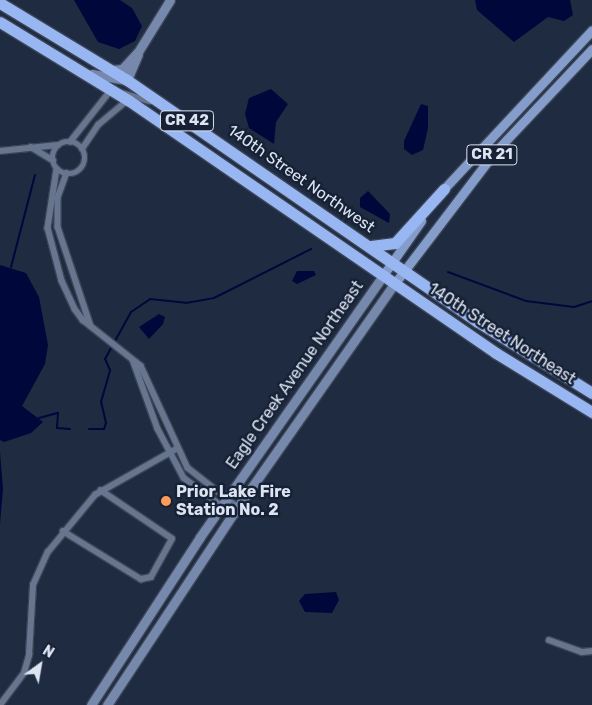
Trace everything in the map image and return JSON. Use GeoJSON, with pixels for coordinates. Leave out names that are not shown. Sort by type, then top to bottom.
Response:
{"type":"FeatureCollection","features":[{"type":"Feature","properties":{"kind":"highway","name":"140th Street Northwest"},"geometry":{"type":"LineString","coordinates":[[0,3],[112,70],[404,271]]}},
{"type":"Feature","properties":{"kind":"highway","name":"140th Street Northwest"},"geometry":{"type":"LineString","coordinates":[[0,22],[128,100],[395,283]]}},
{"type":"Feature","properties":{"kind":"highway"},"geometry":{"type":"LineString","coordinates":[[369,246],[395,243],[444,189]]}},
{"type":"Feature","properties":{"kind":"highway","name":"140th Street Northeast"},"geometry":{"type":"LineString","coordinates":[[404,271],[592,393]]}},
{"type":"Feature","properties":{"kind":"highway","name":"140th Street Northeast"},"geometry":{"type":"LineString","coordinates":[[395,283],[592,412]]}},
{"type":"Feature","properties":{"kind":"main road"},"geometry":{"type":"LineString","coordinates":[[82,71],[127,80],[138,52],[170,0]]}},
{"type":"Feature","properties":{"kind":"main road","name":"CR 21"},"geometry":{"type":"LineString","coordinates":[[392,262],[444,189],[592,30]]}},
{"type":"Feature","properties":{"kind":"main road","name":"CR 21"},"geometry":{"type":"LineString","coordinates":[[404,271],[494,153],[592,50]]}},
{"type":"Feature","properties":{"kind":"main road"},"geometry":{"type":"LineString","coordinates":[[112,70],[122,69],[138,52]]}},
{"type":"Feature","properties":{"kind":"main road","name":"Eagle Creek Avenue Northeast"},"geometry":{"type":"LineString","coordinates":[[91,705],[223,503],[392,262]]}},
{"type":"Feature","properties":{"kind":"main road","name":"Eagle Creek Avenue Northeast"},"geometry":{"type":"LineString","coordinates":[[107,705],[235,510],[404,271]]}},
{"type":"Feature","properties":{"kind":"street"},"geometry":{"type":"LineString","coordinates":[[0,151],[70,142],[111,90],[121,89],[165,106]]}},
{"type":"Feature","properties":{"kind":"street"},"geometry":{"type":"LineString","coordinates":[[91,326],[58,226],[58,198],[67,174],[83,164],[82,149],[98,126],[128,100]]}},
{"type":"Feature","properties":{"kind":"street"},"geometry":{"type":"LineString","coordinates":[[70,142],[82,149]]}},
{"type":"Feature","properties":{"kind":"street"},"geometry":{"type":"LineString","coordinates":[[53,160],[58,145]]}},
{"type":"Feature","properties":{"kind":"street"},"geometry":{"type":"LineString","coordinates":[[30,147],[53,160],[57,169],[48,228],[53,253],[75,309],[91,326],[125,351],[141,366],[178,448],[197,479],[223,503],[235,510]]}},
{"type":"Feature","properties":{"kind":"street"},"geometry":{"type":"LineString","coordinates":[[57,169],[67,174]]}},
{"type":"Feature","properties":{"kind":"street"},"geometry":{"type":"LineString","coordinates":[[133,360],[142,394],[169,453],[193,488],[235,510]]}},
{"type":"Feature","properties":{"kind":"street"},"geometry":{"type":"LineString","coordinates":[[0,705],[24,673],[30,646],[33,585],[63,531],[101,491],[178,448]]}},
{"type":"Feature","properties":{"kind":"street"},"geometry":{"type":"LineString","coordinates":[[63,531],[140,579],[151,577],[172,539],[101,491]]}},
{"type":"Feature","properties":{"kind":"street"},"geometry":{"type":"LineString","coordinates":[[549,640],[582,652],[592,651]]}},
{"type":"Feature","properties":{"kind":"shaded area"},"geometry":{"type":"Polygon","coordinates":[[[74,0],[120,0],[132,8],[142,26],[135,41],[119,49],[98,42],[74,0]]]}},
{"type":"Feature","properties":{"kind":"shaded area"},"geometry":{"type":"Polygon","coordinates":[[[475,0],[570,0],[573,15],[564,21],[548,17],[514,42],[477,10],[475,0]]]}},
{"type":"Feature","properties":{"kind":"shaded area"},"geometry":{"type":"Polygon","coordinates":[[[271,89],[288,104],[276,122],[274,144],[249,128],[245,114],[249,98],[271,89]]]}},
{"type":"Feature","properties":{"kind":"shaded area"},"geometry":{"type":"Polygon","coordinates":[[[421,104],[428,106],[428,128],[423,150],[412,155],[404,149],[404,141],[421,104]]]}},
{"type":"Feature","properties":{"kind":"shaded area"},"geometry":{"type":"Polygon","coordinates":[[[368,191],[390,214],[389,223],[360,207],[360,198],[368,191]]]}},
{"type":"Feature","properties":{"kind":"shaded area"},"geometry":{"type":"Polygon","coordinates":[[[0,265],[26,273],[39,297],[48,345],[45,364],[22,406],[43,422],[31,433],[4,442],[0,440],[0,265]]]}},
{"type":"Feature","properties":{"kind":"shaded area"},"geometry":{"type":"Polygon","coordinates":[[[297,271],[314,271],[316,275],[297,284],[292,281],[297,271]]]}},
{"type":"Feature","properties":{"kind":"shaded area"},"geometry":{"type":"Polygon","coordinates":[[[159,314],[165,317],[163,324],[149,339],[139,327],[159,314]]]}},
{"type":"Feature","properties":{"kind":"shaded area"},"geometry":{"type":"Polygon","coordinates":[[[0,452],[3,489],[0,524],[0,452]]]}},
{"type":"Feature","properties":{"kind":"shaded area"},"geometry":{"type":"Polygon","coordinates":[[[336,592],[339,600],[332,613],[305,612],[299,601],[305,594],[336,592]]]}},
{"type":"Feature","properties":{"kind":"waterway"},"geometry":{"type":"LineString","coordinates":[[11,267],[35,175]]}},
{"type":"Feature","properties":{"kind":"waterway"},"geometry":{"type":"LineString","coordinates":[[89,429],[104,429],[106,423],[101,402],[110,370],[105,359],[131,312],[150,299],[186,303],[214,298],[311,249]]}},
{"type":"Feature","properties":{"kind":"waterway"},"geometry":{"type":"LineString","coordinates":[[448,272],[526,301],[574,307],[592,301]]}},
{"type":"Feature","properties":{"kind":"waterway"},"geometry":{"type":"LineString","coordinates":[[39,418],[58,413],[57,428],[70,429]]}},
{"type":"Feature","properties":{"kind":"place","name":"Prior Lake Fire Station No. 2"},"geometry":{"type":"Point","coordinates":[166,501]}}]}
